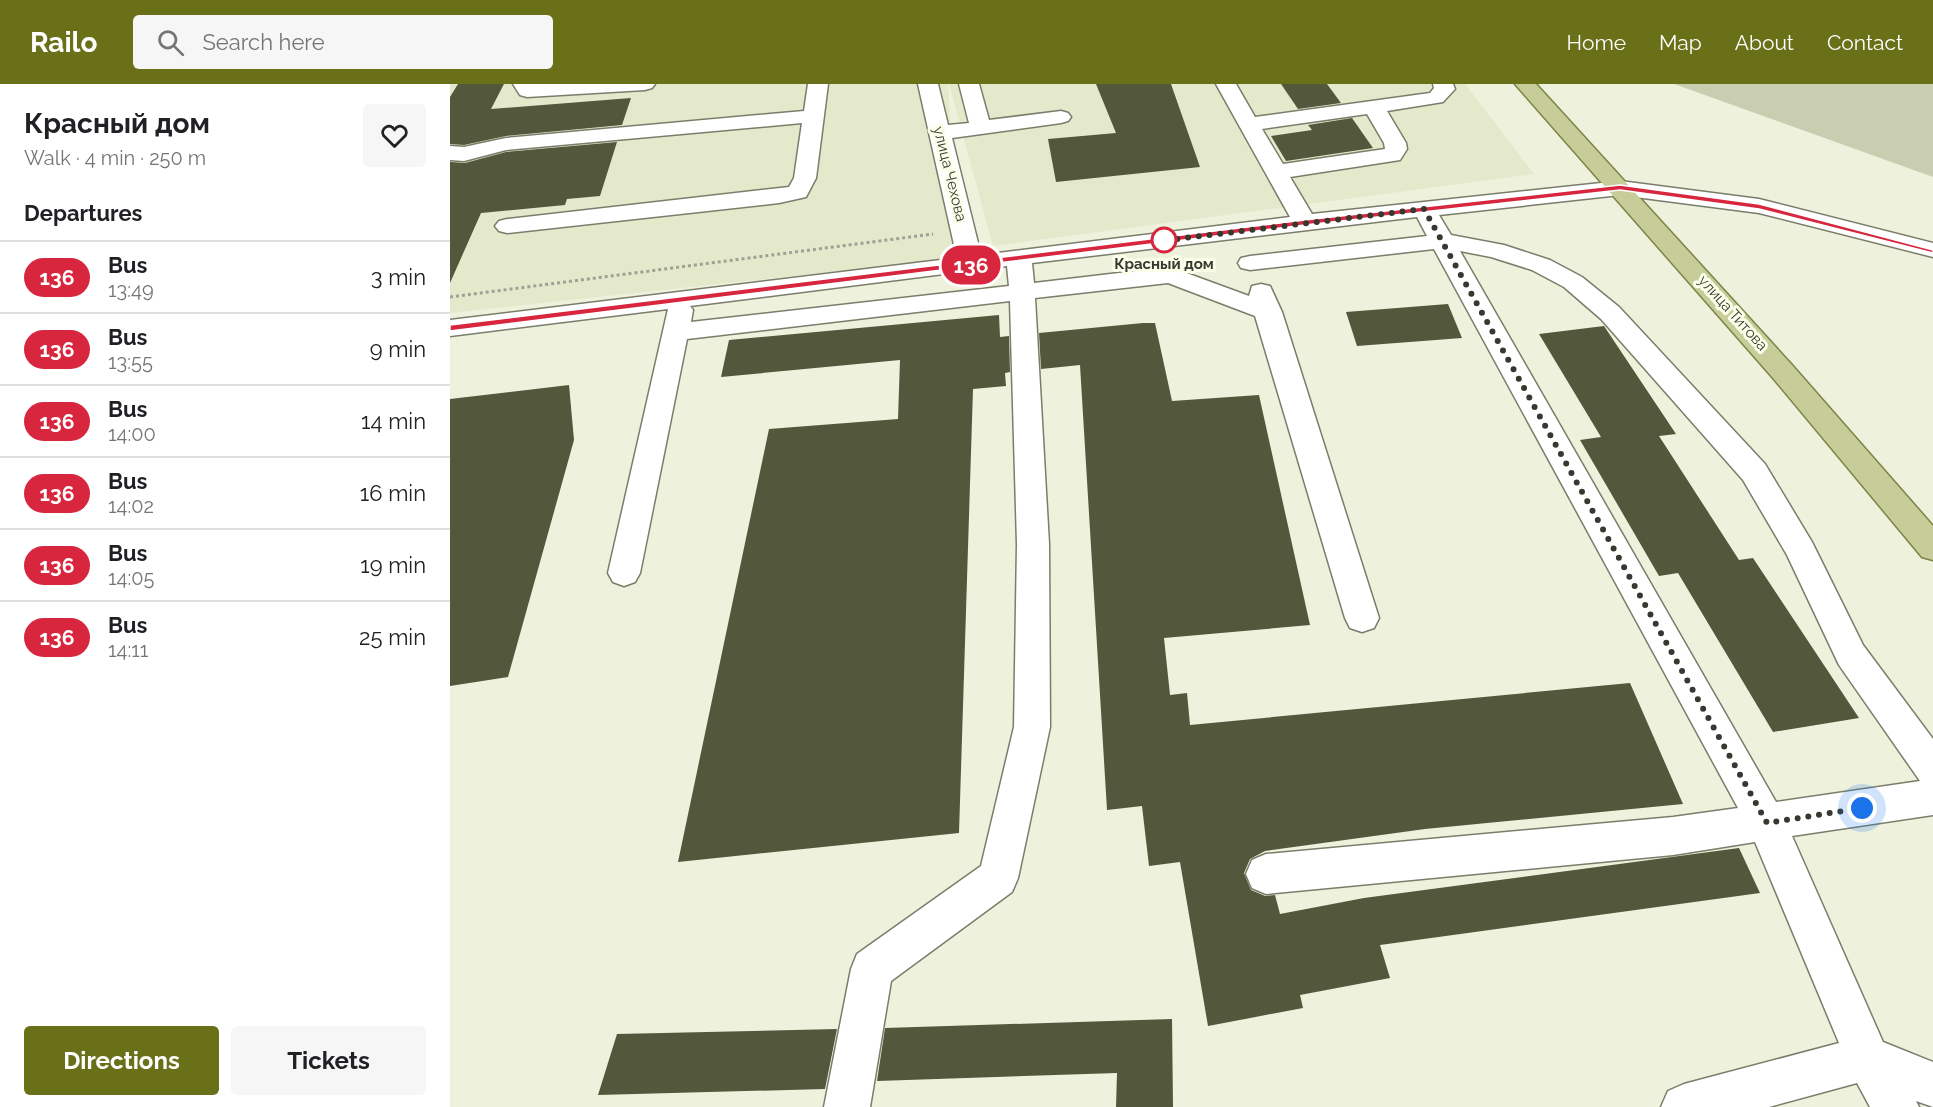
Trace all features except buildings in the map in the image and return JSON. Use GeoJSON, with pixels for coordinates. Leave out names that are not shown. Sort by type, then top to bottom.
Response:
{"type":"FeatureCollection","features":[{"type":"Feature","properties":{"kind":"main road","name":"улица Титова"},"geometry":{"type":"LineString","coordinates":[[1525,84],[1840,434],[1933,548]]}},
{"type":"Feature","properties":{"kind":"street"},"geometry":{"type":"LineString","coordinates":[[523,84],[527,92],[645,84]]}},
{"type":"Feature","properties":{"kind":"street"},"geometry":{"type":"LineString","coordinates":[[507,226],[798,192],[805,178],[818,84]]}},
{"type":"Feature","properties":{"kind":"street","name":"улица Чехова"},"geometry":{"type":"LineString","coordinates":[[928,84],[971,265]]}},
{"type":"Feature","properties":{"kind":"street"},"geometry":{"type":"LineString","coordinates":[[970,84],[981,128]]}},
{"type":"Feature","properties":{"kind":"street"},"geometry":{"type":"LineString","coordinates":[[1226,84],[1305,222]]}},
{"type":"Feature","properties":{"kind":"street"},"geometry":{"type":"LineString","coordinates":[[1383,84],[1398,104]]}},
{"type":"Feature","properties":{"kind":"street"},"geometry":{"type":"LineString","coordinates":[[1249,124],[1436,98],[1442,94],[1443,84]]}},
{"type":"Feature","properties":{"kind":"street"},"geometry":{"type":"LineString","coordinates":[[1277,172],[1392,155],[1396,149],[1395,143],[1374,107]]}},
{"type":"Feature","properties":{"kind":"street"},"geometry":{"type":"LineString","coordinates":[[450,153],[464,154],[506,144],[814,116]]}},
{"type":"Feature","properties":{"kind":"street"},"geometry":{"type":"LineString","coordinates":[[940,134],[1061,117]]}},
{"type":"Feature","properties":{"kind":"street"},"geometry":{"type":"LineString","coordinates":[[675,332],[1020,275],[1160,241],[1305,222],[1620,188],[1759,206],[1933,250]]}},
{"type":"Feature","properties":{"kind":"street"},"geometry":{"type":"LineString","coordinates":[[1424,209],[1767,823],[1867,1058],[1896,1107]]}},
{"type":"Feature","properties":{"kind":"street"},"geometry":{"type":"LineString","coordinates":[[1242,230],[1250,263],[1269,312],[1362,618]]}},
{"type":"Feature","properties":{"kind":"street"},"geometry":{"type":"LineString","coordinates":[[1160,241],[1170,275]]}},
{"type":"Feature","properties":{"kind":"street"},"geometry":{"type":"LineString","coordinates":[[1250,263],[1442,241],[1495,250],[1541,265],[1573,282],[1610,313],[1754,472],[1801,551],[1851,655],[1933,769]]}},
{"type":"Feature","properties":{"kind":"street"},"geometry":{"type":"LineString","coordinates":[[450,328],[971,265],[1020,275],[1170,275],[1269,312]]}},
{"type":"Feature","properties":{"kind":"street"},"geometry":{"type":"LineString","coordinates":[[847,1107],[872,969],[998,878],[1032,727],[1033,544],[1020,275]]}},
{"type":"Feature","properties":{"kind":"street"},"geometry":{"type":"LineString","coordinates":[[624,573],[682,300]]}},
{"type":"Feature","properties":{"kind":"street"},"geometry":{"type":"LineString","coordinates":[[1266,874],[1662,837],[1933,797]]}},
{"type":"Feature","properties":{"kind":"street"},"geometry":{"type":"LineString","coordinates":[[1684,1107],[1867,1058],[1933,1085]]}},
{"type":"Feature","properties":{"kind":"path"},"geometry":{"type":"LineString","coordinates":[[450,297],[964,231]]}},
{"type":"Feature","properties":{"kind":"shaded area"},"geometry":{"type":"Polygon","coordinates":[[[450,84],[948,84],[959,258],[450,313],[450,84]]]}},
{"type":"Feature","properties":{"kind":"shaded area"},"geometry":{"type":"Polygon","coordinates":[[[949,84],[1465,84],[1534,174],[993,246],[949,84]]]}},
{"type":"Feature","properties":{"kind":"shaded area"},"geometry":{"type":"Polygon","coordinates":[[[1674,84],[1933,84],[1933,177],[1674,84]]]}},
{"type":"Feature","properties":{"kind":"bus line","name":"136"},"geometry":{"type":"LineString","coordinates":[[450,328],[1305,222],[1620,188],[1759,206],[1933,250]]}},
{"type":"Feature","properties":{"kind":"place","name":"Красный дом"},"geometry":{"type":"Point","coordinates":[1164,240]}},
{"type":"Feature","properties":{"kind":"route"},"geometry":{"type":"LineString","coordinates":[[1164,240],[1160,241],[1424,209],[1767,823],[1862,808]]}}]}
